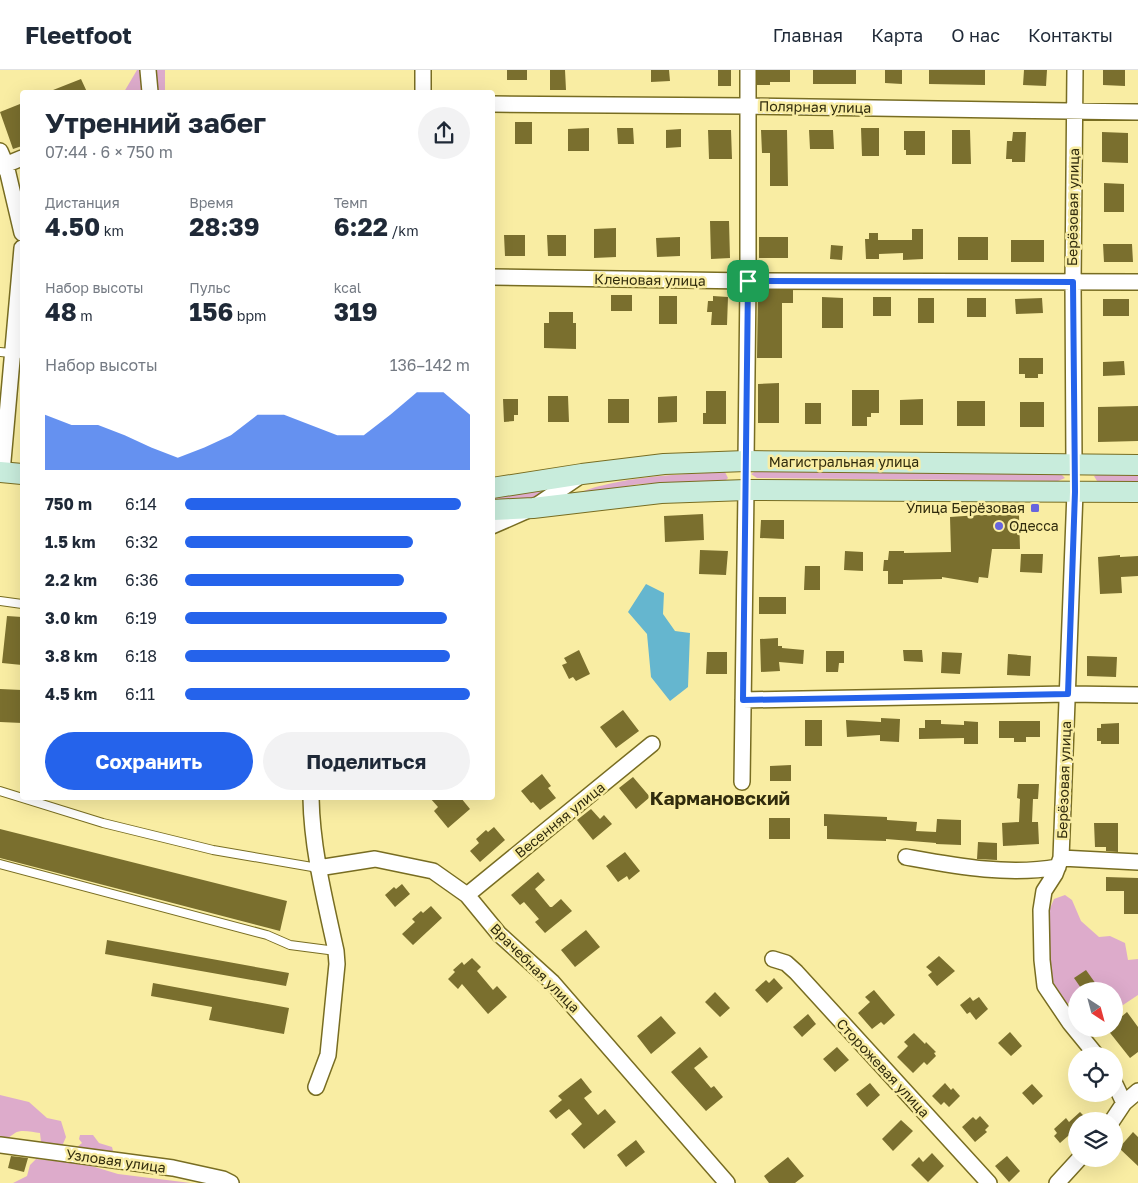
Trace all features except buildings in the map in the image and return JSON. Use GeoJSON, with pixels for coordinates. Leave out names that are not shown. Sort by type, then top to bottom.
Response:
{"type":"FeatureCollection","features":[{"type":"Feature","properties":{"kind":"main road","name":"Магистральная улица"},"geometry":{"type":"LineString","coordinates":[[495,488],[664,464],[746,461],[1138,465]]}},
{"type":"Feature","properties":{"kind":"main road"},"geometry":{"type":"LineString","coordinates":[[746,461],[746,490]]}},
{"type":"Feature","properties":{"kind":"main road"},"geometry":{"type":"LineString","coordinates":[[1074,464],[1075,492]]}},
{"type":"Feature","properties":{"kind":"main road"},"geometry":{"type":"LineString","coordinates":[[1,472],[20,474]]}},
{"type":"Feature","properties":{"kind":"main road","name":"Магистральная улица"},"geometry":{"type":"LineString","coordinates":[[495,510],[533,508],[661,493],[746,490],[1138,492]]}},
{"type":"Feature","properties":{"kind":"street"},"geometry":{"type":"LineString","coordinates":[[148,70],[150,90]]}},
{"type":"Feature","properties":{"kind":"street"},"geometry":{"type":"LineString","coordinates":[[423,70],[423,90]]}},
{"type":"Feature","properties":{"kind":"street"},"geometry":{"type":"LineString","coordinates":[[746,461],[748,70]]}},
{"type":"Feature","properties":{"kind":"street","name":"Берёзовая улица"},"geometry":{"type":"LineString","coordinates":[[1074,464],[1075,70]]}},
{"type":"Feature","properties":{"kind":"street","name":"Полярная улица"},"geometry":{"type":"LineString","coordinates":[[495,104],[1138,112]]}},
{"type":"Feature","properties":{"kind":"street"},"geometry":{"type":"LineString","coordinates":[[20,158],[2,161],[20,226]]}},
{"type":"Feature","properties":{"kind":"street"},"geometry":{"type":"LineString","coordinates":[[1,472],[20,275]]}},
{"type":"Feature","properties":{"kind":"street","name":"Кленовая улица"},"geometry":{"type":"LineString","coordinates":[[495,277],[748,281],[1138,282]]}},
{"type":"Feature","properties":{"kind":"street"},"geometry":{"type":"LineString","coordinates":[[495,525],[533,508],[582,474]]}},
{"type":"Feature","properties":{"kind":"street"},"geometry":{"type":"LineString","coordinates":[[742,782],[746,490]]}},
{"type":"Feature","properties":{"kind":"street","name":"Берёзовая улица"},"geometry":{"type":"LineString","coordinates":[[1059,862],[1068,694],[1075,492]]}},
{"type":"Feature","properties":{"kind":"street"},"geometry":{"type":"LineString","coordinates":[[743,700],[1068,694],[1138,695]]}},
{"type":"Feature","properties":{"kind":"street","name":"Весенняя улица"},"geometry":{"type":"LineString","coordinates":[[467,895],[652,744]]}},
{"type":"Feature","properties":{"kind":"street"},"geometry":{"type":"LineString","coordinates":[[312,800],[312,824],[318,868],[336,951],[337,964],[328,1055],[316,1087]]}},
{"type":"Feature","properties":{"kind":"street"},"geometry":{"type":"LineString","coordinates":[[906,857],[958,867],[1023,871],[1059,862],[1138,862]]}},
{"type":"Feature","properties":{"kind":"street","name":"Врачебная улица"},"geometry":{"type":"LineString","coordinates":[[318,868],[375,859],[433,872],[467,895],[499,934],[552,982],[726,1183]]}},
{"type":"Feature","properties":{"kind":"street"},"geometry":{"type":"LineString","coordinates":[[1059,862],[1055,874],[1044,891],[1041,910],[1045,986],[1070,1023],[1090,1047]]}},
{"type":"Feature","properties":{"kind":"street","name":"Сторожевая улица"},"geometry":{"type":"LineString","coordinates":[[773,959],[786,963],[796,972],[989,1183]]}},
{"type":"Feature","properties":{"kind":"street"},"geometry":{"type":"LineString","coordinates":[[1118,1112],[1124,1103],[1138,1091]]}},
{"type":"Feature","properties":{"kind":"street","name":"Узловая улица"},"geometry":{"type":"LineString","coordinates":[[0,1145],[173,1168],[223,1179],[231,1183]]}},
{"type":"Feature","properties":{"kind":"street"},"geometry":{"type":"LineString","coordinates":[[1057,1183],[1072,1167]]}},
{"type":"Feature","properties":{"kind":"lane"},"geometry":{"type":"LineString","coordinates":[[0,601],[20,604]]}},
{"type":"Feature","properties":{"kind":"lane"},"geometry":{"type":"LineString","coordinates":[[0,791],[20,797]]}},
{"type":"Feature","properties":{"kind":"lane"},"geometry":{"type":"LineString","coordinates":[[29,800],[103,823],[213,850],[318,868]]}},
{"type":"Feature","properties":{"kind":"lane"},"geometry":{"type":"LineString","coordinates":[[0,864],[266,935],[290,945],[336,951]]}},
{"type":"Feature","properties":{"kind":"shaded area"},"geometry":{"type":"Polygon","coordinates":[[[137,70],[165,70],[165,90],[125,90],[137,70]]]}},
{"type":"Feature","properties":{"kind":"shaded area"},"geometry":{"type":"Polygon","coordinates":[[[758,470],[1060,473],[1065,478],[1058,481],[757,478],[751,474],[758,470]]]}},
{"type":"Feature","properties":{"kind":"shaded area"},"geometry":{"type":"Polygon","coordinates":[[[725,472],[728,478],[725,481],[639,484],[576,495],[594,488],[627,480],[669,475],[725,472]]]}},
{"type":"Feature","properties":{"kind":"shaded area"},"geometry":{"type":"Polygon","coordinates":[[[1100,473],[1138,473],[1138,482],[1097,481],[1094,476],[1100,473]]]}},
{"type":"Feature","properties":{"kind":"shaded area"},"geometry":{"type":"Polygon","coordinates":[[[555,485],[534,498],[495,500],[495,496],[555,485]]]}},
{"type":"Feature","properties":{"kind":"shaded area"},"geometry":{"type":"Polygon","coordinates":[[[1065,895],[1072,900],[1081,921],[1099,937],[1110,936],[1125,943],[1128,960],[1138,959],[1138,995],[1123,1005],[1123,982],[1068,982],[1068,1003],[1060,999],[1051,984],[1047,939],[1048,913],[1054,899],[1065,895]]]}},
{"type":"Feature","properties":{"kind":"shaded area"},"geometry":{"type":"Polygon","coordinates":[[[0,1095],[29,1102],[47,1118],[61,1121],[66,1137],[63,1144],[64,1149],[48,1149],[41,1142],[40,1133],[17,1132],[6,1139],[0,1140],[0,1095]]]}},
{"type":"Feature","properties":{"kind":"shaded area"},"geometry":{"type":"Polygon","coordinates":[[[80,1135],[93,1135],[99,1143],[112,1147],[113,1151],[99,1154],[76,1148],[82,1143],[79,1139],[80,1135]]]}},
{"type":"Feature","properties":{"kind":"shaded area"},"geometry":{"type":"Polygon","coordinates":[[[36,1159],[85,1164],[118,1174],[191,1183],[13,1183],[27,1176],[30,1165],[36,1159]]]}},
{"type":"Feature","properties":{"kind":"water"},"geometry":{"type":"Polygon","coordinates":[[[646,584],[664,593],[663,614],[675,631],[690,633],[688,687],[670,701],[651,677],[647,634],[628,612],[646,584]]]}},
{"type":"Feature","properties":{"kind":"place","name":"Улица Берёзовая"},"geometry":{"type":"Point","coordinates":[1035,508]}},
{"type":"Feature","properties":{"kind":"place","name":"Одесса"},"geometry":{"type":"Point","coordinates":[999,526]}},
{"type":"Feature","properties":{"kind":"district","name":"Кармановский"},"geometry":{"type":"Point","coordinates":[720,798]}},
{"type":"Feature","properties":{"kind":"route"},"geometry":{"type":"LineString","coordinates":[[748,281],[1073,282],[1075,492],[1068,694],[743,700],[748,281]]}}]}
